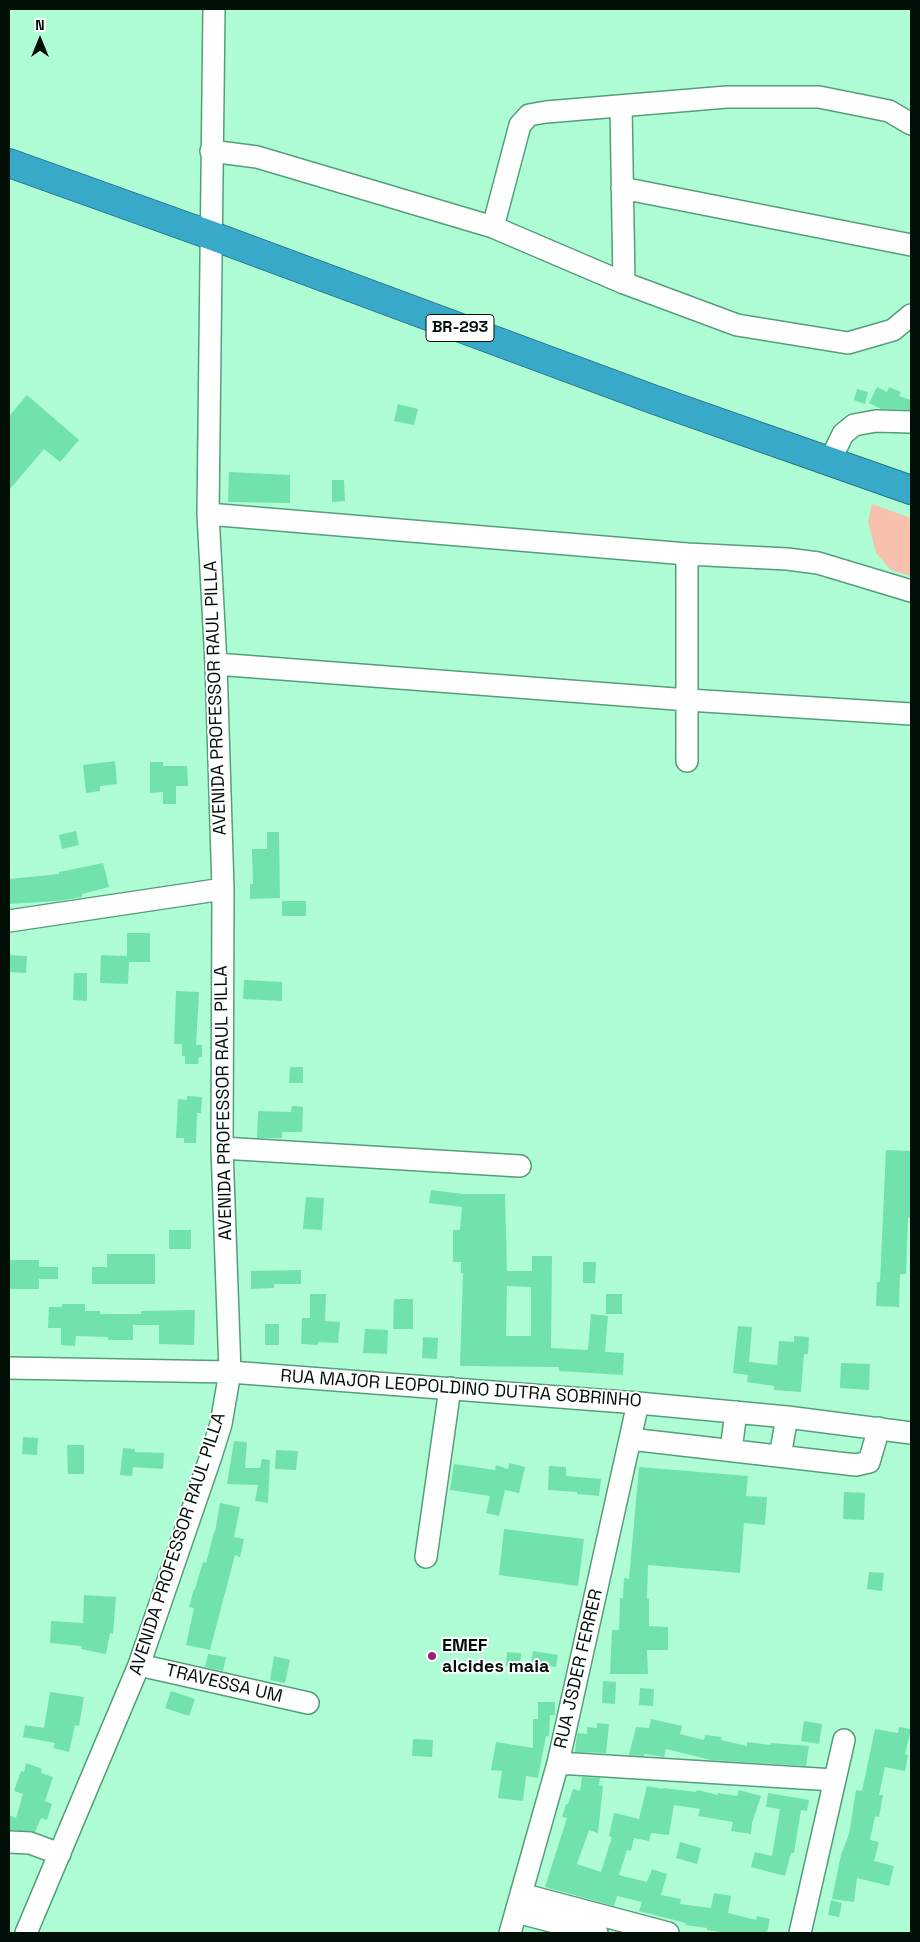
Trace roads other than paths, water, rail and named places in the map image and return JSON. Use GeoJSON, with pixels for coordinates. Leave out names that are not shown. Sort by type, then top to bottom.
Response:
{"type":"FeatureCollection","features":[{"type":"Feature","properties":{"kind":"highway","name":"BR-293"},"geometry":{"type":"LineString","coordinates":[[9,163],[210,235],[654,400],[911,490]]}},
{"type":"Feature","properties":{"kind":"street","name":"AVENIDA PROFESSOR RAUL PILLA"},"geometry":{"type":"LineString","coordinates":[[26,1933],[139,1665],[221,1424],[230,1372],[222,1148],[223,889],[216,664],[208,514],[214,9]]}},
{"type":"Feature","properties":{"kind":"street"},"geometry":{"type":"LineString","coordinates":[[493,227],[520,125],[529,116],[546,112],[727,97],[820,97],[889,111],[911,124]]}},
{"type":"Feature","properties":{"kind":"street"},"geometry":{"type":"LineString","coordinates":[[621,106],[624,283]]}},
{"type":"Feature","properties":{"kind":"street"},"geometry":{"type":"LineString","coordinates":[[211,150],[258,157],[493,227],[624,283],[737,325],[848,343],[893,330],[911,315]]}},
{"type":"Feature","properties":{"kind":"street"},"geometry":{"type":"LineString","coordinates":[[622,188],[911,245]]}},
{"type":"Feature","properties":{"kind":"street"},"geometry":{"type":"LineString","coordinates":[[830,461],[843,434],[854,425],[876,421],[911,422]]}},
{"type":"Feature","properties":{"kind":"street"},"geometry":{"type":"LineString","coordinates":[[208,514],[687,554],[787,559],[818,563],[911,591]]}},
{"type":"Feature","properties":{"kind":"street"},"geometry":{"type":"LineString","coordinates":[[687,554],[687,762]]}},
{"type":"Feature","properties":{"kind":"street"},"geometry":{"type":"LineString","coordinates":[[216,664],[688,700],[911,714]]}},
{"type":"Feature","properties":{"kind":"street"},"geometry":{"type":"LineString","coordinates":[[9,921],[223,889]]}},
{"type":"Feature","properties":{"kind":"street"},"geometry":{"type":"LineString","coordinates":[[222,1148],[520,1166]]}},
{"type":"Feature","properties":{"kind":"street","name":"RUA MAJOR LEOPOLDINO DUTRA SOBRINHO"},"geometry":{"type":"LineString","coordinates":[[9,1368],[230,1372],[638,1403],[787,1417],[911,1433]]}},
{"type":"Feature","properties":{"kind":"street"},"geometry":{"type":"LineString","coordinates":[[426,1557],[450,1388]]}},
{"type":"Feature","properties":{"kind":"street","name":"RUA JSDER FERRER"},"geometry":{"type":"LineString","coordinates":[[510,1933],[558,1763],[638,1403]]}},
{"type":"Feature","properties":{"kind":"street"},"geometry":{"type":"LineString","coordinates":[[731,1450],[736,1412]]}},
{"type":"Feature","properties":{"kind":"street"},"geometry":{"type":"LineString","coordinates":[[780,1456],[787,1417]]}},
{"type":"Feature","properties":{"kind":"street"},"geometry":{"type":"LineString","coordinates":[[630,1439],[856,1465],[869,1462],[879,1428]]}},
{"type":"Feature","properties":{"kind":"street","name":"TRAVESSA UM"},"geometry":{"type":"LineString","coordinates":[[139,1665],[308,1703]]}},
{"type":"Feature","properties":{"kind":"street"},"geometry":{"type":"LineString","coordinates":[[800,1933],[844,1740]]}},
{"type":"Feature","properties":{"kind":"street"},"geometry":{"type":"LineString","coordinates":[[558,1763],[834,1780]]}},
{"type":"Feature","properties":{"kind":"street"},"geometry":{"type":"LineString","coordinates":[[9,1842],[30,1844],[60,1854]]}},
{"type":"Feature","properties":{"kind":"street"},"geometry":{"type":"LineString","coordinates":[[519,1903],[655,1932]]}},
{"type":"Feature","properties":{"kind":"street"},"geometry":{"type":"LineString","coordinates":[[519,1903],[597,1933]]}},
{"type":"Feature","properties":{"kind":"place","name":"EMEF alcides maia"},"geometry":{"type":"Point","coordinates":[432,1656]}}]}
